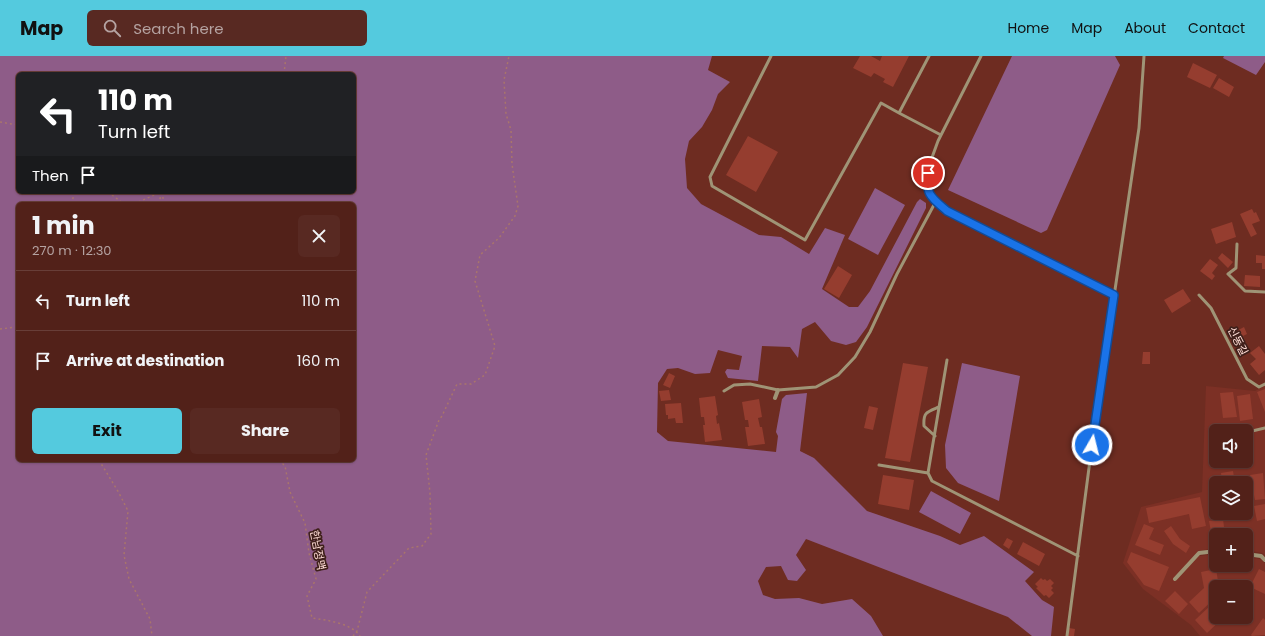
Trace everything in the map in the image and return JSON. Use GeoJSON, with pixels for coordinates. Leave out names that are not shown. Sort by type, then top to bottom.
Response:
{"type":"FeatureCollection","features":[{"type":"Feature","properties":{"kind":"street"},"geometry":{"type":"LineString","coordinates":[[775,398],[778,390]]}},
{"type":"Feature","properties":{"kind":"street"},"geometry":{"type":"LineString","coordinates":[[1175,579],[1199,553],[1209,552]]}},
{"type":"Feature","properties":{"kind":"street"},"geometry":{"type":"LineString","coordinates":[[1253,555],[1261,556],[1265,560]]}},
{"type":"Feature","properties":{"kind":"lane"},"geometry":{"type":"LineString","coordinates":[[771,56],[710,177],[712,186],[805,240],[881,103],[941,135]]}},
{"type":"Feature","properties":{"kind":"lane"},"geometry":{"type":"LineString","coordinates":[[899,113],[929,56]]}},
{"type":"Feature","properties":{"kind":"lane"},"geometry":{"type":"LineString","coordinates":[[981,56],[941,135],[930,163],[927,183],[931,197],[947,211],[1114,295]]}},
{"type":"Feature","properties":{"kind":"lane"},"geometry":{"type":"LineString","coordinates":[[1067,636],[1093,437],[1139,128],[1144,56]]}},
{"type":"Feature","properties":{"kind":"lane"},"geometry":{"type":"LineString","coordinates":[[724,391],[734,385],[750,384],[778,390],[816,387],[838,375],[855,357],[870,332],[936,201]]}},
{"type":"Feature","properties":{"kind":"lane"},"geometry":{"type":"LineString","coordinates":[[1237,244],[1236,268],[1228,274],[1245,291],[1265,292]]}},
{"type":"Feature","properties":{"kind":"lane","name":"신동길"},"geometry":{"type":"LineString","coordinates":[[1199,295],[1211,308],[1248,380],[1260,387],[1265,384]]}},
{"type":"Feature","properties":{"kind":"lane"},"geometry":{"type":"LineString","coordinates":[[947,360],[928,473],[932,481],[1078,556]]}},
{"type":"Feature","properties":{"kind":"lane"},"geometry":{"type":"LineString","coordinates":[[935,436],[924,426],[924,417],[927,412],[939,407]]}},
{"type":"Feature","properties":{"kind":"lane"},"geometry":{"type":"LineString","coordinates":[[1253,431],[1265,428]]}},
{"type":"Feature","properties":{"kind":"lane"},"geometry":{"type":"LineString","coordinates":[[879,465],[928,473]]}},
{"type":"Feature","properties":{"kind":"path"},"geometry":{"type":"LineString","coordinates":[[284,72],[286,56]]}},
{"type":"Feature","properties":{"kind":"path"},"geometry":{"type":"LineString","coordinates":[[353,636],[357,631],[367,592],[409,548],[422,546],[431,534],[430,493],[426,455],[439,420],[457,384],[471,384],[485,375],[495,346],[475,281],[480,255],[500,238],[514,216],[518,206],[512,164],[511,130],[506,114],[504,80],[509,56]]}},
{"type":"Feature","properties":{"kind":"path"},"geometry":{"type":"LineString","coordinates":[[0,122],[16,125]]}},
{"type":"Feature","properties":{"kind":"path"},"geometry":{"type":"LineString","coordinates":[[111,194],[121,202]]}},
{"type":"Feature","properties":{"kind":"path"},"geometry":{"type":"LineString","coordinates":[[139,202],[157,194]]}},
{"type":"Feature","properties":{"kind":"path"},"geometry":{"type":"LineString","coordinates":[[0,329],[16,325]]}},
{"type":"Feature","properties":{"kind":"path"},"geometry":{"type":"LineString","coordinates":[[100,462],[119,492],[128,511],[124,555],[129,579],[150,619],[152,636]]}},
{"type":"Feature","properties":{"kind":"path","name":"한남정맥"},"geometry":{"type":"LineString","coordinates":[[281,462],[285,466],[290,492],[305,523],[309,553],[316,579],[307,596],[312,618],[334,621],[357,631]]}},
{"type":"Feature","properties":{"kind":"path"},"geometry":{"type":"LineString","coordinates":[[357,631],[360,636]]}},
{"type":"Feature","properties":{"kind":"shaded area"},"geometry":{"type":"Polygon","coordinates":[[[0,56],[712,56],[708,70],[730,82],[718,94],[712,110],[702,127],[689,141],[685,159],[687,188],[701,204],[759,235],[781,237],[809,254],[825,228],[845,235],[822,289],[849,307],[858,307],[870,291],[917,202],[920,199],[926,203],[926,208],[867,327],[856,342],[846,345],[831,341],[815,322],[802,329],[798,358],[790,347],[762,346],[758,381],[728,378],[725,372],[727,369],[739,370],[742,356],[718,350],[710,373],[695,374],[678,368],[667,369],[658,383],[657,432],[668,441],[776,452],[778,436],[776,432],[782,399],[786,395],[807,393],[800,451],[814,458],[867,511],[940,536],[960,545],[984,536],[1034,572],[1025,581],[1042,600],[1054,607],[1051,636],[1032,636],[1008,617],[806,539],[796,555],[806,570],[797,581],[788,580],[781,566],[766,567],[758,581],[763,595],[775,599],[799,598],[822,604],[852,599],[871,616],[883,636],[0,636],[0,56]]]}},
{"type":"Feature","properties":{"kind":"shaded area"},"geometry":{"type":"Polygon","coordinates":[[[1012,56],[1115,56],[1120,65],[1047,230],[1041,233],[948,190],[1012,56]]]}},
{"type":"Feature","properties":{"kind":"shaded area"},"geometry":{"type":"Polygon","coordinates":[[[1224,56],[1265,56],[1265,62],[1256,75],[1223,58],[1224,56]]]}},
{"type":"Feature","properties":{"kind":"shaded area"},"geometry":{"type":"Polygon","coordinates":[[[875,188],[905,205],[878,255],[848,239],[875,188]]]}},
{"type":"Feature","properties":{"kind":"shaded area"},"geometry":{"type":"Polygon","coordinates":[[[962,363],[1020,376],[999,501],[958,483],[946,468],[945,445],[962,363]]]}},
{"type":"Feature","properties":{"kind":"shaded area"},"geometry":{"type":"Polygon","coordinates":[[[1206,386],[1255,391],[1265,386],[1265,555],[1253,551],[1253,528],[1209,528],[1209,549],[1198,551],[1200,556],[1209,555],[1209,572],[1253,572],[1253,558],[1260,559],[1265,563],[1265,636],[1200,636],[1191,625],[1143,589],[1123,563],[1141,507],[1202,492],[1206,386]]]}},
{"type":"Feature","properties":{"kind":"shaded area"},"geometry":{"type":"Polygon","coordinates":[[[931,491],[971,513],[960,534],[919,512],[931,491]]]}},
{"type":"Feature","properties":{"kind":"building"},"geometry":{"type":"Polygon","coordinates":[[[860,56],[871,56],[880,61],[882,56],[909,56],[893,87],[883,82],[885,79],[874,73],[871,77],[853,68],[860,56]]]}},
{"type":"Feature","properties":{"kind":"building"},"geometry":{"type":"Polygon","coordinates":[[[1193,63],[1217,75],[1210,88],[1187,77],[1193,63]]]}},
{"type":"Feature","properties":{"kind":"building"},"geometry":{"type":"Polygon","coordinates":[[[1219,78],[1234,87],[1229,97],[1213,88],[1219,78]]]}},
{"type":"Feature","properties":{"kind":"building"},"geometry":{"type":"Polygon","coordinates":[[[748,136],[778,152],[756,192],[726,175],[748,136]]]}},
{"type":"Feature","properties":{"kind":"building"},"geometry":{"type":"Polygon","coordinates":[[[1252,209],[1254,213],[1256,212],[1260,221],[1252,224],[1257,234],[1251,237],[1240,214],[1252,209]]]}},
{"type":"Feature","properties":{"kind":"building"},"geometry":{"type":"Polygon","coordinates":[[[1232,222],[1236,237],[1216,244],[1211,229],[1232,222]]]}},
{"type":"Feature","properties":{"kind":"building"},"geometry":{"type":"Polygon","coordinates":[[[1222,253],[1233,262],[1228,268],[1218,258],[1222,253]]]}},
{"type":"Feature","properties":{"kind":"building"},"geometry":{"type":"Polygon","coordinates":[[[1256,255],[1265,256],[1265,269],[1262,269],[1262,263],[1256,263],[1256,255]]]}},
{"type":"Feature","properties":{"kind":"building"},"geometry":{"type":"Polygon","coordinates":[[[1210,259],[1218,265],[1212,273],[1215,276],[1212,280],[1200,271],[1210,259]]]}},
{"type":"Feature","properties":{"kind":"building"},"geometry":{"type":"Polygon","coordinates":[[[838,266],[852,275],[839,298],[824,289],[838,266]]]}},
{"type":"Feature","properties":{"kind":"building"},"geometry":{"type":"Polygon","coordinates":[[[1245,275],[1260,276],[1260,287],[1244,286],[1245,275]]]}},
{"type":"Feature","properties":{"kind":"building"},"geometry":{"type":"Polygon","coordinates":[[[1183,289],[1191,301],[1172,313],[1164,300],[1183,289]]]}},
{"type":"Feature","properties":{"kind":"building"},"geometry":{"type":"Polygon","coordinates":[[[1244,327],[1247,334],[1243,336],[1245,340],[1238,343],[1233,333],[1244,327]]]}},
{"type":"Feature","properties":{"kind":"building"},"geometry":{"type":"Polygon","coordinates":[[[1259,346],[1265,354],[1265,370],[1259,375],[1250,364],[1256,359],[1250,353],[1259,346]]]}},
{"type":"Feature","properties":{"kind":"building"},"geometry":{"type":"Polygon","coordinates":[[[1143,352],[1150,352],[1150,364],[1142,364],[1143,352]]]}},
{"type":"Feature","properties":{"kind":"building"},"geometry":{"type":"Polygon","coordinates":[[[903,363],[928,367],[910,462],[885,458],[903,363]]]}},
{"type":"Feature","properties":{"kind":"building"},"geometry":{"type":"Polygon","coordinates":[[[669,373],[675,376],[670,388],[663,385],[669,373]]]}},
{"type":"Feature","properties":{"kind":"building"},"geometry":{"type":"Polygon","coordinates":[[[1265,389],[1265,412],[1257,392],[1265,389]]]}},
{"type":"Feature","properties":{"kind":"building"},"geometry":{"type":"Polygon","coordinates":[[[669,390],[671,400],[661,401],[659,391],[669,390]]]}},
{"type":"Feature","properties":{"kind":"building"},"geometry":{"type":"Polygon","coordinates":[[[1233,392],[1237,417],[1223,418],[1220,393],[1233,392]]]}},
{"type":"Feature","properties":{"kind":"building"},"geometry":{"type":"Polygon","coordinates":[[[1250,394],[1253,419],[1240,421],[1237,396],[1250,394]]]}},
{"type":"Feature","properties":{"kind":"building"},"geometry":{"type":"Polygon","coordinates":[[[715,396],[718,415],[716,416],[717,424],[719,423],[722,440],[705,442],[703,425],[705,425],[704,417],[701,417],[699,398],[715,396]]]}},
{"type":"Feature","properties":{"kind":"building"},"geometry":{"type":"Polygon","coordinates":[[[759,399],[762,417],[758,418],[760,427],[762,427],[765,444],[748,446],[745,427],[749,427],[748,420],[745,420],[742,402],[759,399]]]}},
{"type":"Feature","properties":{"kind":"building"},"geometry":{"type":"Polygon","coordinates":[[[681,403],[683,423],[676,423],[675,418],[668,419],[665,404],[681,403]]]}},
{"type":"Feature","properties":{"kind":"building"},"geometry":{"type":"Polygon","coordinates":[[[869,406],[878,408],[873,430],[864,428],[869,406]]]}},
{"type":"Feature","properties":{"kind":"building"},"geometry":{"type":"Polygon","coordinates":[[[1233,471],[1234,476],[1221,476],[1221,473],[1233,471]]]}},
{"type":"Feature","properties":{"kind":"building"},"geometry":{"type":"Polygon","coordinates":[[[1263,473],[1265,499],[1255,500],[1253,476],[1250,475],[1263,473]]]}},
{"type":"Feature","properties":{"kind":"building"},"geometry":{"type":"Polygon","coordinates":[[[883,475],[914,480],[909,510],[878,504],[883,475]]]}},
{"type":"Feature","properties":{"kind":"building"},"geometry":{"type":"Polygon","coordinates":[[[1200,497],[1206,526],[1192,529],[1189,514],[1149,523],[1146,508],[1200,497]]]}},
{"type":"Feature","properties":{"kind":"building"},"geometry":{"type":"Polygon","coordinates":[[[1265,504],[1265,519],[1257,521],[1254,506],[1265,504]]]}},
{"type":"Feature","properties":{"kind":"building"},"geometry":{"type":"Polygon","coordinates":[[[1223,520],[1224,528],[1210,528],[1209,521],[1223,520]]]}},
{"type":"Feature","properties":{"kind":"building"},"geometry":{"type":"Polygon","coordinates":[[[1144,524],[1154,528],[1149,539],[1164,545],[1160,555],[1135,545],[1144,524]]]}},
{"type":"Feature","properties":{"kind":"building"},"geometry":{"type":"Polygon","coordinates":[[[1171,526],[1180,539],[1190,546],[1186,553],[1173,544],[1164,531],[1171,526]]]}},
{"type":"Feature","properties":{"kind":"building"},"geometry":{"type":"Polygon","coordinates":[[[1007,538],[1013,541],[1009,549],[1003,545],[1007,538]]]}},
{"type":"Feature","properties":{"kind":"building"},"geometry":{"type":"Polygon","coordinates":[[[1023,542],[1045,554],[1039,566],[1017,554],[1023,542]]]}},
{"type":"Feature","properties":{"kind":"building"},"geometry":{"type":"Polygon","coordinates":[[[1131,552],[1169,567],[1159,591],[1144,585],[1127,562],[1131,552]]]}},
{"type":"Feature","properties":{"kind":"building"},"geometry":{"type":"Polygon","coordinates":[[[1259,569],[1265,572],[1265,594],[1253,588],[1253,581],[1259,569]]]}},
{"type":"Feature","properties":{"kind":"building"},"geometry":{"type":"Polygon","coordinates":[[[1209,570],[1209,572],[1216,572],[1218,580],[1209,580],[1209,604],[1199,613],[1189,602],[1204,588],[1201,572],[1209,570]]]}},
{"type":"Feature","properties":{"kind":"building"},"geometry":{"type":"Polygon","coordinates":[[[1041,578],[1047,581],[1050,579],[1054,583],[1051,586],[1053,588],[1051,590],[1054,593],[1049,598],[1046,595],[1044,596],[1036,588],[1038,587],[1035,584],[1041,578]]]}},
{"type":"Feature","properties":{"kind":"building"},"geometry":{"type":"Polygon","coordinates":[[[1175,591],[1188,604],[1179,614],[1165,601],[1175,591]]]}},
{"type":"Feature","properties":{"kind":"building"},"geometry":{"type":"Polygon","coordinates":[[[1209,607],[1209,624],[1217,624],[1207,633],[1195,620],[1209,607]]]}},
{"type":"Feature","properties":{"kind":"building"},"geometry":{"type":"Polygon","coordinates":[[[1263,618],[1265,620],[1265,635],[1252,636],[1251,635],[1263,618]]]}},
{"type":"Feature","properties":{"kind":"building"},"geometry":{"type":"Polygon","coordinates":[[[1069,628],[1075,629],[1074,636],[1068,636],[1069,628]]]}},
{"type":"Feature","properties":{"kind":"route"},"geometry":{"type":"LineString","coordinates":[[928,173],[927,183],[931,197],[947,211],[1114,295],[1092,445]]}}]}
